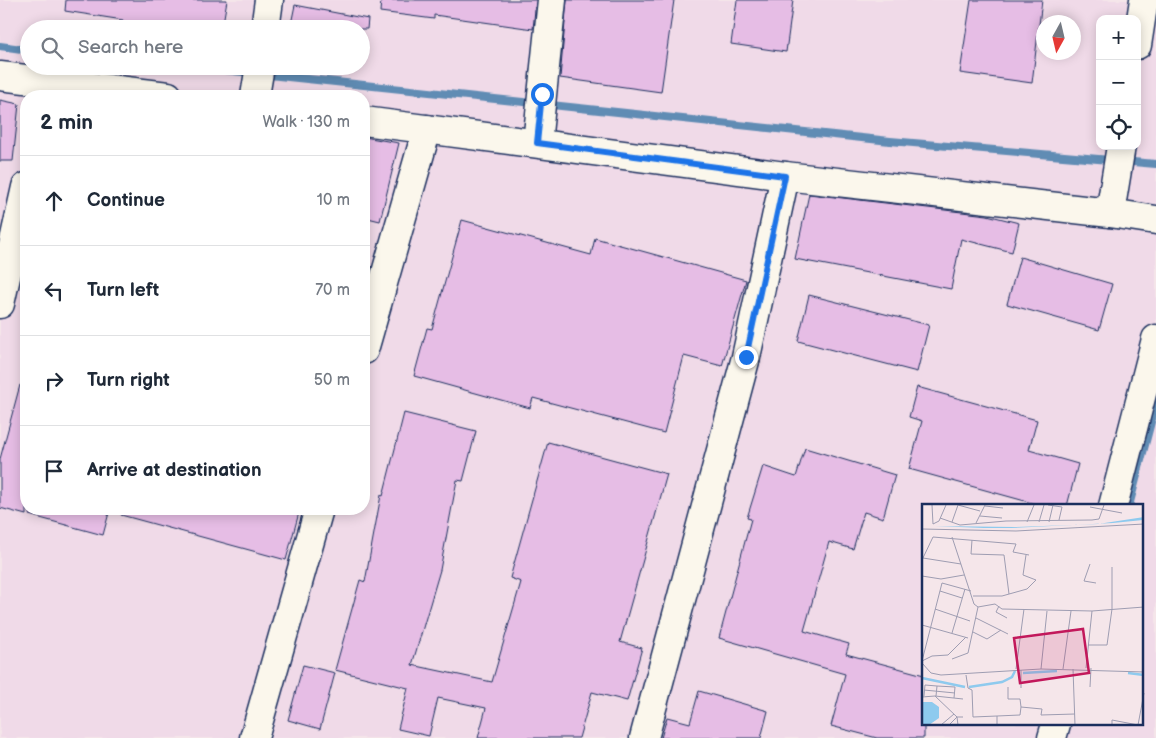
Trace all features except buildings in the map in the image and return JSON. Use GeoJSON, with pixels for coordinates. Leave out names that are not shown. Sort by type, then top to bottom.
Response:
{"type":"FeatureCollection","features":[{"type":"Feature","properties":{"kind":"street"},"geometry":{"type":"LineString","coordinates":[[266,20],[269,0]]}},
{"type":"Feature","properties":{"kind":"street"},"geometry":{"type":"LineString","coordinates":[[539,120],[552,0]]}},
{"type":"Feature","properties":{"kind":"street"},"geometry":{"type":"LineString","coordinates":[[1141,19],[1144,0]]}},
{"type":"Feature","properties":{"kind":"street"},"geometry":{"type":"LineString","coordinates":[[0,76],[48,89],[65,90]]}},
{"type":"Feature","properties":{"kind":"street"},"geometry":{"type":"LineString","coordinates":[[370,122],[426,129],[539,120],[785,176],[1110,213],[1156,220]]}},
{"type":"Feature","properties":{"kind":"street"},"geometry":{"type":"LineString","coordinates":[[370,329],[426,129]]}},
{"type":"Feature","properties":{"kind":"street"},"geometry":{"type":"LineString","coordinates":[[1110,213],[1120,150]]}},
{"type":"Feature","properties":{"kind":"street"},"geometry":{"type":"LineString","coordinates":[[644,738],[746,357],[785,176]]}},
{"type":"Feature","properties":{"kind":"street"},"geometry":{"type":"LineString","coordinates":[[0,304],[20,215]]}},
{"type":"Feature","properties":{"kind":"street"},"geometry":{"type":"LineString","coordinates":[[1114,504],[1156,339]]}},
{"type":"Feature","properties":{"kind":"street"},"geometry":{"type":"LineString","coordinates":[[254,738],[317,515]]}},
{"type":"Feature","properties":{"kind":"shaded area"},"geometry":{"type":"Polygon","coordinates":[[[0,0],[1156,0],[1156,738],[0,738],[0,0]]]}},
{"type":"Feature","properties":{"kind":"waterway"},"geometry":{"type":"LineString","coordinates":[[0,46],[20,49]]}},
{"type":"Feature","properties":{"kind":"waterway"},"geometry":{"type":"LineString","coordinates":[[270,75],[890,141],[1156,164]]}},
{"type":"Feature","properties":{"kind":"waterway"},"geometry":{"type":"LineString","coordinates":[[1130,504],[1156,403]]}},
{"type":"Feature","properties":{"kind":"route"},"geometry":{"type":"LineString","coordinates":[[542,94],[537,143],[785,176],[746,357]]}}]}
